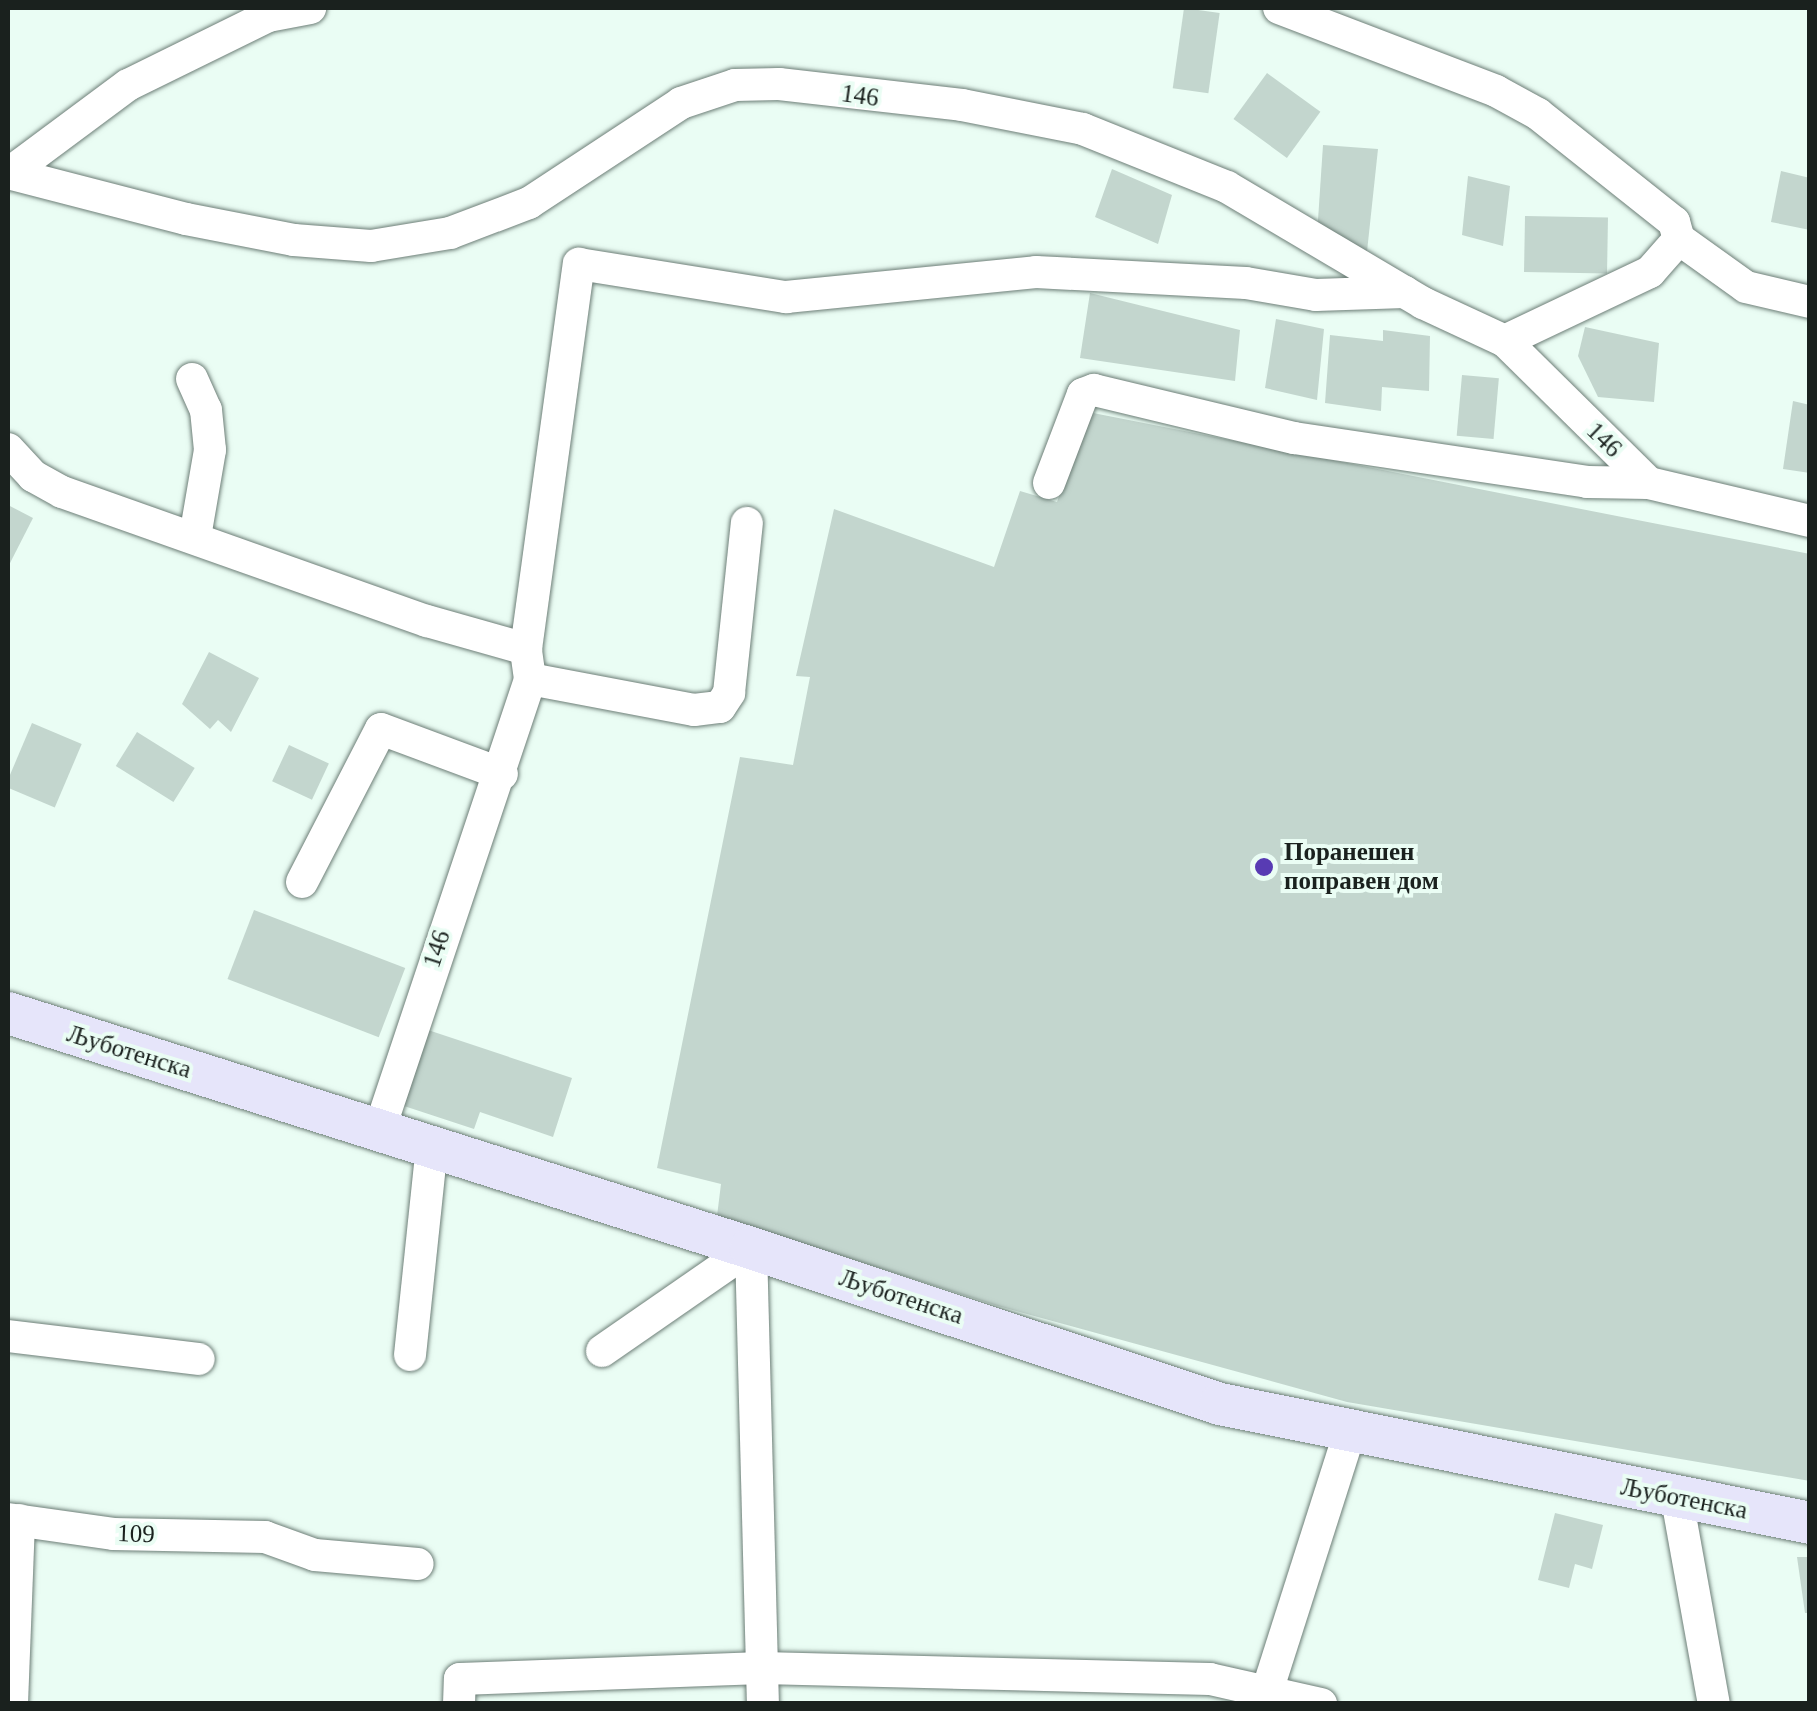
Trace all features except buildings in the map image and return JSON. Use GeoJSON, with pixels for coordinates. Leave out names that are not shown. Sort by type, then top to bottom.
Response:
{"type":"FeatureCollection","features":[{"type":"Feature","properties":{"kind":"main road","name":"Љуботенска"},"geometry":{"type":"LineString","coordinates":[[8,1013],[752,1248],[1220,1404],[1810,1523]]}},
{"type":"Feature","properties":{"kind":"street"},"geometry":{"type":"LineString","coordinates":[[8,174],[128,84],[268,16],[310,8]]}},
{"type":"Feature","properties":{"kind":"street"},"geometry":{"type":"LineString","coordinates":[[1279,8],[1496,91],[1538,114],[1663,208],[1679,240],[1746,287],[1810,302]]}},
{"type":"Feature","properties":{"kind":"street","name":"146"},"geometry":{"type":"LineString","coordinates":[[8,174],[186,219],[294,240],[372,246],[450,233],[529,203],[682,102],[735,85],[779,84],[962,105],[1083,129],[1146,150],[1275,213],[1405,292],[1504,341],[1649,482]]}},
{"type":"Feature","properties":{"kind":"street"},"geometry":{"type":"LineString","coordinates":[[1504,341],[1650,272],[1679,240]]}},
{"type":"Feature","properties":{"kind":"street","name":"146"},"geometry":{"type":"LineString","coordinates":[[380,1128],[466,864],[502,774],[528,664],[578,264],[786,297],[1036,272],[1246,282],[1316,295],[1405,292]]}},
{"type":"Feature","properties":{"kind":"street"},"geometry":{"type":"LineString","coordinates":[[192,378],[206,410],[210,450],[194,537]]}},
{"type":"Feature","properties":{"kind":"street","name":"146"},"geometry":{"type":"LineString","coordinates":[[1049,483],[1083,394],[1094,390],[1294,438],[1587,482],[1649,482],[1810,521]]}},
{"type":"Feature","properties":{"kind":"street"},"geometry":{"type":"LineString","coordinates":[[8,449],[34,476],[62,492],[427,621],[528,664],[694,710],[720,707],[729,693],[747,523]]}},
{"type":"Feature","properties":{"kind":"street"},"geometry":{"type":"LineString","coordinates":[[302,882],[381,729],[502,774]]}},
{"type":"Feature","properties":{"kind":"street"},"geometry":{"type":"LineString","coordinates":[[410,1355],[432,1147]]}},
{"type":"Feature","properties":{"kind":"street"},"geometry":{"type":"LineString","coordinates":[[602,1351],[752,1248]]}},
{"type":"Feature","properties":{"kind":"street"},"geometry":{"type":"LineString","coordinates":[[752,1248],[763,1704]]}},
{"type":"Feature","properties":{"kind":"street"},"geometry":{"type":"LineString","coordinates":[[8,1336],[199,1360]]}},
{"type":"Feature","properties":{"kind":"street"},"geometry":{"type":"LineString","coordinates":[[1266,1696],[1350,1431]]}},
{"type":"Feature","properties":{"kind":"street"},"geometry":{"type":"LineString","coordinates":[[1678,1499],[1714,1704]]}},
{"type":"Feature","properties":{"kind":"street"},"geometry":{"type":"LineString","coordinates":[[12,1704],[13,1519]]}},
{"type":"Feature","properties":{"kind":"street","name":"109"},"geometry":{"type":"LineString","coordinates":[[13,1519],[113,1534],[265,1537],[316,1555],[418,1564]]}},
{"type":"Feature","properties":{"kind":"street"},"geometry":{"type":"LineString","coordinates":[[459,1704],[460,1678],[762,1668],[1192,1678],[1266,1696],[1321,1704]]}},
{"type":"Feature","properties":{"kind":"place","name":"Поранешен поправен дом"},"geometry":{"type":"Point","coordinates":[1264,867]}}]}
